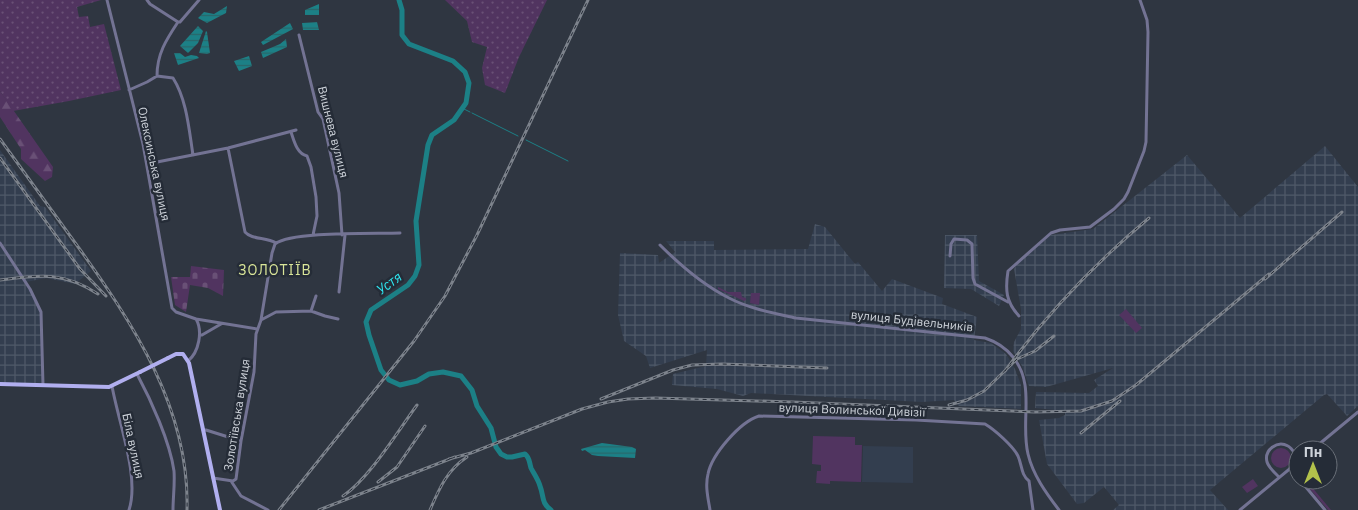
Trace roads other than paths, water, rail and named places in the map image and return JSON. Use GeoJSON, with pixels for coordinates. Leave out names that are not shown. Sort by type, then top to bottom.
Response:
{"type":"FeatureCollection","features":[{"type":"Feature","properties":{"kind":"main road"},"geometry":{"type":"LineString","coordinates":[[0,384],[112,386],[168,358],[180,354],[184,356],[188,362],[220,510]]}},
{"type":"Feature","properties":{"kind":"street","name":"Олексинська вулиця"},"geometry":{"type":"LineString","coordinates":[[107,0],[147,164],[172,308],[176,312],[196,319],[222,324]]}},
{"type":"Feature","properties":{"kind":"street"},"geometry":{"type":"LineString","coordinates":[[147,0],[150,4],[178,22]]}},
{"type":"Feature","properties":{"kind":"street"},"geometry":{"type":"LineString","coordinates":[[157,76],[161,49],[178,22],[199,0]]}},
{"type":"Feature","properties":{"kind":"street"},"geometry":{"type":"LineString","coordinates":[[1008,302],[1007,280],[1008,271],[1012,266],[1051,232],[1090,227],[1114,209],[1128,192],[1146,142],[1148,32],[1140,0]]}},
{"type":"Feature","properties":{"kind":"street","name":"Вишнева вулиця"},"geometry":{"type":"LineString","coordinates":[[300,35],[340,193],[343,235],[339,292]]}},
{"type":"Feature","properties":{"kind":"street"},"geometry":{"type":"LineString","coordinates":[[129,90],[157,76],[173,78],[188,121],[193,155]]}},
{"type":"Feature","properties":{"kind":"street"},"geometry":{"type":"LineString","coordinates":[[147,164],[228,148],[296,130]]}},
{"type":"Feature","properties":{"kind":"street"},"geometry":{"type":"LineString","coordinates":[[290,132],[295,146],[301,154],[307,156],[311,167],[317,216],[313,235]]}},
{"type":"Feature","properties":{"kind":"street"},"geometry":{"type":"LineString","coordinates":[[228,148],[245,232],[248,236],[268,239],[276,243],[291,238],[313,235],[400,233]]}},
{"type":"Feature","properties":{"kind":"street"},"geometry":{"type":"LineString","coordinates":[[950,256],[950,244],[954,239],[966,240],[972,244],[973,278],[975,284],[1008,302],[1019,316]]}},
{"type":"Feature","properties":{"kind":"street"},"geometry":{"type":"LineString","coordinates":[[0,243],[30,289],[41,312],[43,386]]}},
{"type":"Feature","properties":{"kind":"street","name":"Золотіївська вулиця"},"geometry":{"type":"LineString","coordinates":[[213,478],[236,480],[254,372],[257,329],[261,320],[272,253],[276,243]]}},
{"type":"Feature","properties":{"kind":"street","name":"вулиця Будівельників"},"geometry":{"type":"LineString","coordinates":[[660,245],[688,271],[717,291],[729,298],[766,311],[796,318],[986,338],[1001,345],[1016,360],[1025,382],[1027,448],[1036,476],[1044,491],[1059,510]]}},
{"type":"Feature","properties":{"kind":"street"},"geometry":{"type":"LineString","coordinates":[[311,311],[316,296]]}},
{"type":"Feature","properties":{"kind":"street"},"geometry":{"type":"LineString","coordinates":[[261,320],[277,312],[311,311],[338,319]]}},
{"type":"Feature","properties":{"kind":"street"},"geometry":{"type":"LineString","coordinates":[[188,362],[195,352],[200,335],[200,326],[196,319]]}},
{"type":"Feature","properties":{"kind":"street"},"geometry":{"type":"LineString","coordinates":[[200,335],[222,324],[257,329]]}},
{"type":"Feature","properties":{"kind":"street"},"geometry":{"type":"LineString","coordinates":[[138,373],[171,458],[174,483],[173,510]]}},
{"type":"Feature","properties":{"kind":"street","name":"Біла вулиця"},"geometry":{"type":"LineString","coordinates":[[112,386],[132,475],[133,494],[129,510]]}},
{"type":"Feature","properties":{"kind":"street"},"geometry":{"type":"LineString","coordinates":[[1324,440],[1358,412]]}},
{"type":"Feature","properties":{"kind":"street","name":"вулиця Волинської Дивізії"},"geometry":{"type":"LineString","coordinates":[[710,510],[707,488],[708,472],[712,463],[742,426],[759,416],[916,420],[985,424],[992,428],[1018,456],[1024,478],[1029,481],[1033,510]]}},
{"type":"Feature","properties":{"kind":"street"},"geometry":{"type":"LineString","coordinates":[[203,430],[212,431],[241,441]]}},
{"type":"Feature","properties":{"kind":"street"},"geometry":{"type":"LineString","coordinates":[[1279,477],[1267,463],[1267,455],[1270,449],[1277,445],[1286,445],[1288,447]]}},
{"type":"Feature","properties":{"kind":"street"},"geometry":{"type":"LineString","coordinates":[[1240,510],[1288,470]]}},
{"type":"Feature","properties":{"kind":"street"},"geometry":{"type":"LineString","coordinates":[[1029,481],[1036,476]]}},
{"type":"Feature","properties":{"kind":"street"},"geometry":{"type":"LineString","coordinates":[[231,481],[238,493],[268,510]]}},
{"type":"Feature","properties":{"kind":"street"},"geometry":{"type":"LineString","coordinates":[[1308,490],[1325,510]]}},
{"type":"Feature","properties":{"kind":"water"},"geometry":{"type":"Polygon","coordinates":[[[319,4],[319,15],[305,15],[305,10],[319,4]]]}},
{"type":"Feature","properties":{"kind":"water"},"geometry":{"type":"Polygon","coordinates":[[[227,6],[226,13],[207,23],[198,18],[204,12],[214,14],[227,6]]]}},
{"type":"Feature","properties":{"kind":"water"},"geometry":{"type":"Polygon","coordinates":[[[317,22],[319,30],[303,30],[302,23],[317,22]]]}},
{"type":"Feature","properties":{"kind":"water"},"geometry":{"type":"Polygon","coordinates":[[[290,23],[293,29],[263,45],[261,42],[290,23]]]}},
{"type":"Feature","properties":{"kind":"water"},"geometry":{"type":"Polygon","coordinates":[[[198,26],[203,31],[198,43],[188,53],[180,46],[198,26]]]}},
{"type":"Feature","properties":{"kind":"water"},"geometry":{"type":"Polygon","coordinates":[[[206,31],[210,53],[199,53],[206,31]]]}},
{"type":"Feature","properties":{"kind":"water"},"geometry":{"type":"Polygon","coordinates":[[[286,39],[287,47],[263,58],[261,52],[280,44],[286,39]]]}},
{"type":"Feature","properties":{"kind":"water"},"geometry":{"type":"Polygon","coordinates":[[[174,53],[180,53],[185,57],[191,55],[199,58],[178,65],[174,53]]]}},
{"type":"Feature","properties":{"kind":"water"},"geometry":{"type":"Polygon","coordinates":[[[249,56],[252,66],[239,71],[234,61],[249,56]]]}},
{"type":"Feature","properties":{"kind":"water"},"geometry":{"type":"Polygon","coordinates":[[[602,443],[632,447],[636,449],[635,458],[592,455],[581,449],[602,443]]]}},
{"type":"Feature","properties":{"kind":"waterway","name":"Устя"},"geometry":{"type":"LineString","coordinates":[[399,0],[402,10],[402,35],[409,44],[453,61],[465,72],[469,83],[466,103],[454,120],[432,135],[428,145],[416,221],[419,265],[415,276],[408,285],[371,310],[366,322],[369,335],[381,370],[389,380],[400,385],[417,381],[429,374],[443,372],[461,376],[472,390],[477,406],[491,428],[496,447],[501,454],[507,457],[525,454],[527,456],[539,483],[544,502],[551,510]]}},
{"type":"Feature","properties":{"kind":"waterway"},"geometry":{"type":"LineString","coordinates":[[462,108],[470,112]]}},
{"type":"Feature","properties":{"kind":"waterway"},"geometry":{"type":"LineString","coordinates":[[472,113],[518,136]]}},
{"type":"Feature","properties":{"kind":"waterway"},"geometry":{"type":"LineString","coordinates":[[526,140],[568,161]]}},
{"type":"Feature","properties":{"kind":"railway"},"geometry":{"type":"LineString","coordinates":[[279,510],[414,341],[445,296],[477,235],[588,0]]}},
{"type":"Feature","properties":{"kind":"railway"},"geometry":{"type":"LineString","coordinates":[[0,139],[118,305],[154,369],[168,402],[179,437],[185,473],[187,510]]}},
{"type":"Feature","properties":{"kind":"railway"},"geometry":{"type":"LineString","coordinates":[[0,158],[80,269],[106,296]]}},
{"type":"Feature","properties":{"kind":"railway"},"geometry":{"type":"LineString","coordinates":[[1265,279],[1342,212]]}},
{"type":"Feature","properties":{"kind":"railway"},"geometry":{"type":"LineString","coordinates":[[1005,371],[1072,290],[1109,253],[1149,218]]}},
{"type":"Feature","properties":{"kind":"railway"},"geometry":{"type":"LineString","coordinates":[[449,459],[471,453],[582,409],[628,399],[792,402],[1035,412],[1081,411],[1112,401],[1136,385],[1269,274]]}},
{"type":"Feature","properties":{"kind":"railway"},"geometry":{"type":"LineString","coordinates":[[0,280],[51,276],[74,281],[98,294]]}},
{"type":"Feature","properties":{"kind":"railway"},"geometry":{"type":"LineString","coordinates":[[949,405],[967,400],[984,391],[1017,359],[1035,351],[1054,336]]}},
{"type":"Feature","properties":{"kind":"railway"},"geometry":{"type":"LineString","coordinates":[[601,399],[673,370],[692,365],[722,364],[827,368]]}},
{"type":"Feature","properties":{"kind":"railway"},"geometry":{"type":"LineString","coordinates":[[1081,433],[1120,401]]}},
{"type":"Feature","properties":{"kind":"railway"},"geometry":{"type":"LineString","coordinates":[[343,496],[373,467],[417,405]]}},
{"type":"Feature","properties":{"kind":"railway"},"geometry":{"type":"LineString","coordinates":[[378,482],[397,467],[425,426]]}},
{"type":"Feature","properties":{"kind":"railway"},"geometry":{"type":"LineString","coordinates":[[319,510],[455,457]]}},
{"type":"Feature","properties":{"kind":"railway"},"geometry":{"type":"LineString","coordinates":[[430,510],[440,487],[449,474],[467,457]]}},
{"type":"Feature","properties":{"kind":"district","name":"ЗОЛОТІЇВ"},"geometry":{"type":"Point","coordinates":[275,270]}}]}
